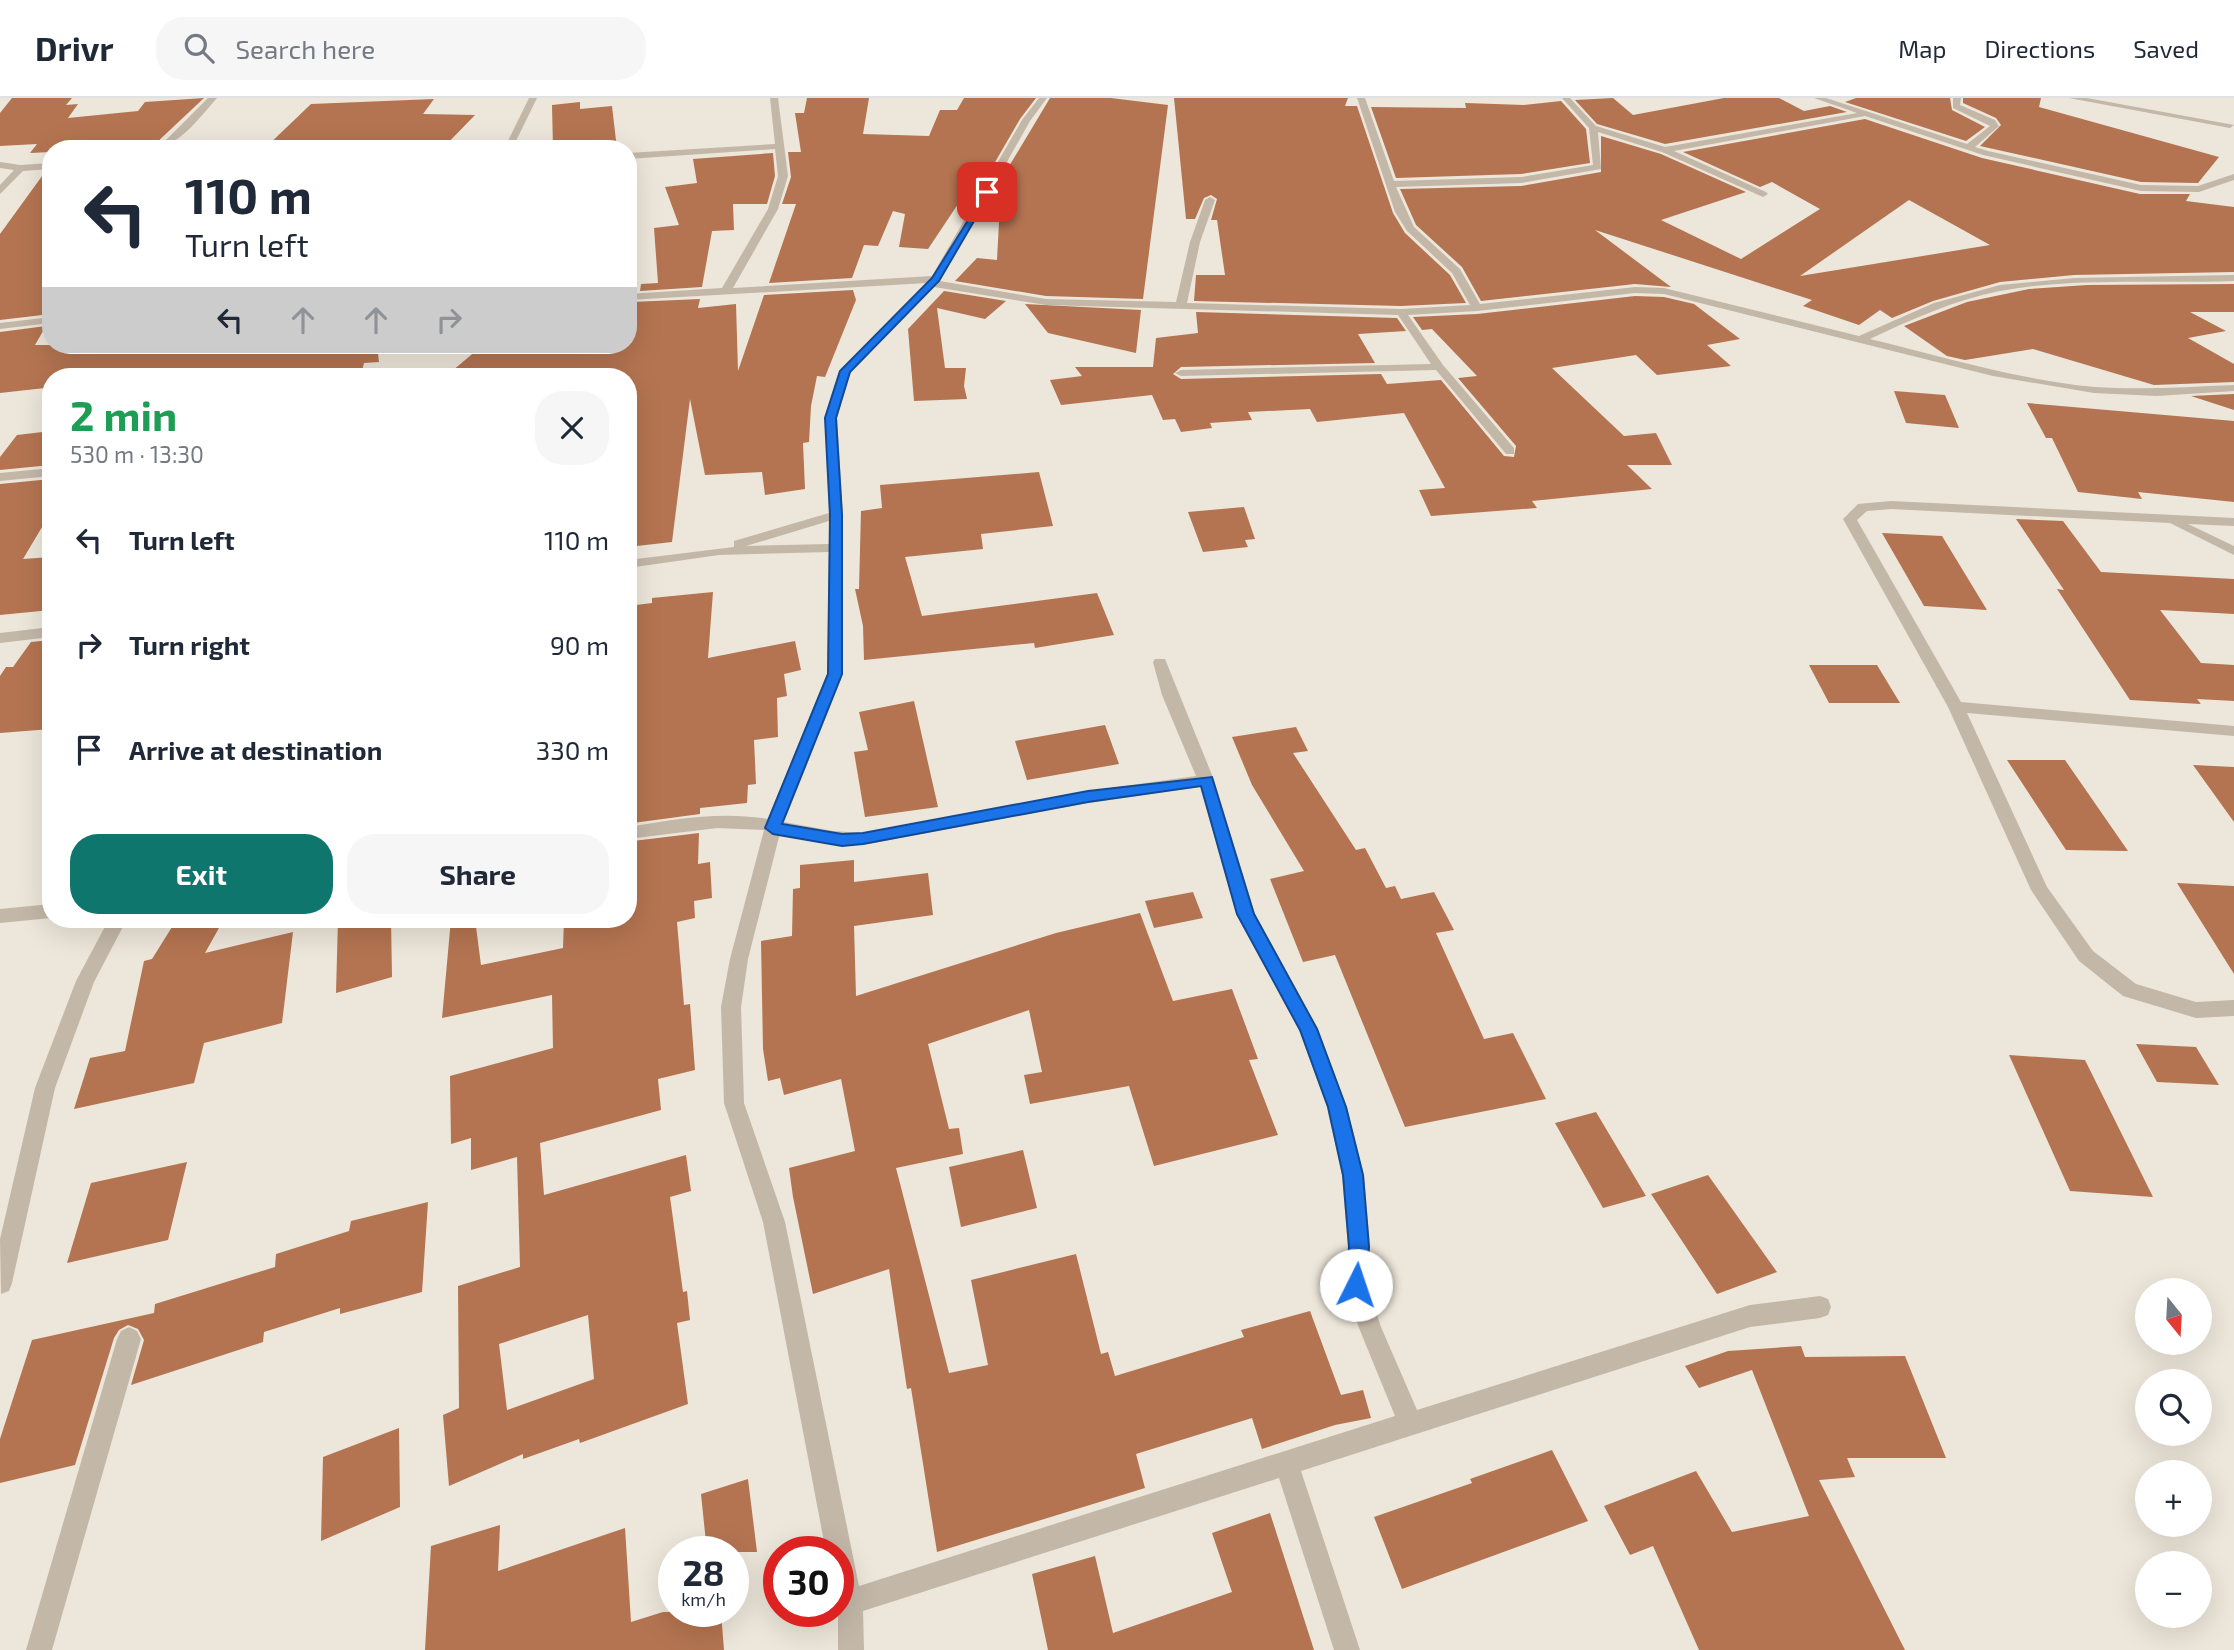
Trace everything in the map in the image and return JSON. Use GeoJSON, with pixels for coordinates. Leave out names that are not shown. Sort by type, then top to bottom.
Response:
{"type":"FeatureCollection","features":[{"type":"Feature","properties":{"kind":"street"},"geometry":{"type":"LineString","coordinates":[[171,140],[213,98]]}},
{"type":"Feature","properties":{"kind":"street"},"geometry":{"type":"LineString","coordinates":[[512,140],[533,98]]}},
{"type":"Feature","properties":{"kind":"street"},"geometry":{"type":"LineString","coordinates":[[727,289],[773,209],[783,176],[774,98]]}},
{"type":"Feature","properties":{"kind":"street"},"geometry":{"type":"LineString","coordinates":[[836,1536],[774,1222],[734,1103],[731,1007],[739,959],[773,828],[835,674],[836,515],[831,418],[845,371],[934,281],[1026,120],[1043,98]]}},
{"type":"Feature","properties":{"kind":"street"},"geometry":{"type":"LineString","coordinates":[[1361,98],[1400,212],[1410,229],[1433,247],[1456,271],[1478,308]]}},
{"type":"Feature","properties":{"kind":"street"},"geometry":{"type":"LineString","coordinates":[[1390,184],[1487,183],[1573,174],[1598,167],[1592,128],[1566,98]]}},
{"type":"Feature","properties":{"kind":"street"},"geometry":{"type":"LineString","coordinates":[[1818,98],[1968,148],[2141,188],[2199,189],[2234,177]]}},
{"type":"Feature","properties":{"kind":"street"},"geometry":{"type":"LineString","coordinates":[[1957,98],[1956,106],[1985,118],[1996,126],[1968,148]]}},
{"type":"Feature","properties":{"kind":"street"},"geometry":{"type":"LineString","coordinates":[[2073,98],[2232,121],[2234,136]]}},
{"type":"Feature","properties":{"kind":"street"},"geometry":{"type":"LineString","coordinates":[[1665,150],[1865,114]]}},
{"type":"Feature","properties":{"kind":"street"},"geometry":{"type":"LineString","coordinates":[[1592,128],[1665,150],[1763,194]]}},
{"type":"Feature","properties":{"kind":"street"},"geometry":{"type":"LineString","coordinates":[[637,155],[780,146]]}},
{"type":"Feature","properties":{"kind":"street"},"geometry":{"type":"LineString","coordinates":[[0,165],[20,168],[42,167]]}},
{"type":"Feature","properties":{"kind":"street"},"geometry":{"type":"LineString","coordinates":[[0,191],[20,168]]}},
{"type":"Feature","properties":{"kind":"street"},"geometry":{"type":"LineString","coordinates":[[1181,305],[1195,242],[1210,200]]}},
{"type":"Feature","properties":{"kind":"street"},"geometry":{"type":"LineString","coordinates":[[1860,340],[1894,322],[1972,295],[2019,285],[2091,280],[2234,278]]}},
{"type":"Feature","properties":{"kind":"street"},"geometry":{"type":"LineString","coordinates":[[637,296],[727,289],[934,281],[1046,302],[1401,312],[1478,308],[1635,290],[1664,291],[1993,373],[2094,390],[2157,392],[2234,388]]}},
{"type":"Feature","properties":{"kind":"street"},"geometry":{"type":"LineString","coordinates":[[1401,312],[1439,367],[1510,451]]}},
{"type":"Feature","properties":{"kind":"street"},"geometry":{"type":"LineString","coordinates":[[0,326],[42,321]]}},
{"type":"Feature","properties":{"kind":"street"},"geometry":{"type":"LineString","coordinates":[[1181,373],[1439,367]]}},
{"type":"Feature","properties":{"kind":"street"},"geometry":{"type":"LineString","coordinates":[[0,477],[42,473]]}},
{"type":"Feature","properties":{"kind":"street"},"geometry":{"type":"LineString","coordinates":[[2234,522],[1891,505],[1863,507],[1850,519],[1955,707],[2039,890],[2086,956],[2130,990],[2196,1010],[2234,1009]]}},
{"type":"Feature","properties":{"kind":"street"},"geometry":{"type":"LineString","coordinates":[[719,551],[836,515]]}},
{"type":"Feature","properties":{"kind":"street"},"geometry":{"type":"LineString","coordinates":[[2169,520],[2234,551]]}},
{"type":"Feature","properties":{"kind":"street"},"geometry":{"type":"LineString","coordinates":[[637,563],[719,551],[834,548]]}},
{"type":"Feature","properties":{"kind":"street"},"geometry":{"type":"LineString","coordinates":[[0,638],[42,633]]}},
{"type":"Feature","properties":{"kind":"street"},"geometry":{"type":"LineString","coordinates":[[1160,662],[1170,695],[1206,780],[1245,914],[1308,1029],[1337,1107],[1353,1175],[1359,1247],[1356,1285],[1370,1328],[1411,1425]]}},
{"type":"Feature","properties":{"kind":"street"},"geometry":{"type":"LineString","coordinates":[[1955,707],[2234,731]]}},
{"type":"Feature","properties":{"kind":"street"},"geometry":{"type":"LineString","coordinates":[[637,832],[725,821],[749,822],[842,840],[863,839],[1088,797],[1206,780]]}},
{"type":"Feature","properties":{"kind":"street"},"geometry":{"type":"LineString","coordinates":[[0,916],[42,912]]}},
{"type":"Feature","properties":{"kind":"street"},"geometry":{"type":"LineString","coordinates":[[1,1283],[45,1088],[85,981],[113,928]]}},
{"type":"Feature","properties":{"kind":"street"},"geometry":{"type":"LineString","coordinates":[[854,1600],[1750,1316],[1820,1307]]}},
{"type":"Feature","properties":{"kind":"street"},"geometry":{"type":"LineString","coordinates":[[40,1650],[129,1339]]}},
{"type":"Feature","properties":{"kind":"street"},"geometry":{"type":"LineString","coordinates":[[1287,1465],[1348,1650]]}},
{"type":"Feature","properties":{"kind":"street"},"geometry":{"type":"LineString","coordinates":[[850,1627],[851,1650]]}},
{"type":"Feature","properties":{"kind":"building"},"geometry":{"type":"Polygon","coordinates":[[[12,98],[72,98],[66,105],[78,104],[68,118],[138,111],[145,102],[204,98],[159,140],[42,140],[42,152],[30,153],[37,144],[0,146],[0,113],[12,98]]]}},
{"type":"Feature","properties":{"kind":"building"},"geometry":{"type":"Polygon","coordinates":[[[807,98],[869,98],[863,134],[929,136],[940,110],[957,110],[964,98],[1036,98],[1020,119],[972,202],[960,201],[928,249],[899,247],[905,214],[893,211],[878,246],[864,245],[852,278],[769,283],[796,204],[782,204],[791,177],[788,152],[801,152],[795,113],[804,113],[807,98]]]}},
{"type":"Feature","properties":{"kind":"building"},"geometry":{"type":"Polygon","coordinates":[[[1050,98],[1111,98],[1168,105],[1143,299],[1046,296],[955,281],[977,258],[997,260],[1000,204],[987,203],[1050,98]]]}},
{"type":"Feature","properties":{"kind":"building"},"geometry":{"type":"Polygon","coordinates":[[[1174,98],[1348,98],[1345,106],[1357,106],[1393,213],[1405,233],[1450,275],[1466,303],[1401,306],[1194,301],[1196,275],[1225,275],[1217,220],[1211,220],[1217,199],[1211,195],[1204,198],[1195,219],[1186,219],[1174,98]]]}},
{"type":"Feature","properties":{"kind":"building"},"geometry":{"type":"Polygon","coordinates":[[[1613,98],[1633,115],[1724,98],[1779,98],[1804,111],[1830,106],[1847,112],[1665,144],[1597,124],[1575,100],[1613,98]]]}},
{"type":"Feature","properties":{"kind":"building"},"geometry":{"type":"Polygon","coordinates":[[[1856,98],[1950,98],[1952,110],[1985,127],[1966,141],[1845,102],[1856,98]]]}},
{"type":"Feature","properties":{"kind":"building"},"geometry":{"type":"Polygon","coordinates":[[[1963,98],[2041,98],[2039,107],[2219,157],[2198,183],[2141,182],[1980,146],[2001,125],[1996,118],[1963,103],[1963,98]]]}},
{"type":"Feature","properties":{"kind":"building"},"geometry":{"type":"Polygon","coordinates":[[[434,99],[423,114],[475,115],[451,140],[273,140],[311,104],[434,99]]]}},
{"type":"Feature","properties":{"kind":"building"},"geometry":{"type":"Polygon","coordinates":[[[1561,101],[1586,129],[1590,163],[1521,174],[1396,178],[1371,107],[1466,108],[1465,103],[1524,105],[1561,101]]]}},
{"type":"Feature","properties":{"kind":"building"},"geometry":{"type":"Polygon","coordinates":[[[580,102],[580,109],[612,106],[616,140],[553,140],[552,105],[580,102]]]}},
{"type":"Feature","properties":{"kind":"building"},"geometry":{"type":"Polygon","coordinates":[[[1865,119],[1982,158],[2140,194],[2190,194],[2186,201],[2234,207],[2234,272],[2074,275],[2000,282],[1933,301],[1892,318],[1880,310],[1859,325],[1803,306],[1812,300],[1595,230],[1671,287],[1635,284],[1481,301],[1462,267],[1416,225],[1400,189],[1521,186],[1601,172],[1601,136],[1661,154],[1746,192],[1661,220],[1741,259],[1820,209],[1772,182],[1760,187],[1683,152],[1865,119]],[[1909,200],[1800,276],[1990,245],[1909,200]]]}},
{"type":"Feature","properties":{"kind":"building"},"geometry":{"type":"Polygon","coordinates":[[[773,153],[775,176],[767,204],[733,204],[734,230],[712,231],[702,287],[640,291],[641,284],[658,283],[654,228],[679,225],[665,187],[697,183],[693,159],[773,153]]]}},
{"type":"Feature","properties":{"kind":"building"},"geometry":{"type":"Polygon","coordinates":[[[42,176],[42,315],[0,320],[0,234],[42,176]]]}},
{"type":"Feature","properties":{"kind":"building"},"geometry":{"type":"Polygon","coordinates":[[[2234,284],[2234,312],[2190,312],[2226,331],[2188,338],[2234,364],[2234,382],[2154,385],[2033,349],[1965,360],[1947,356],[1904,326],[1967,302],[2029,289],[2087,285],[2234,284]]]}},
{"type":"Feature","properties":{"kind":"building"},"geometry":{"type":"Polygon","coordinates":[[[853,290],[856,300],[825,377],[817,376],[811,406],[809,442],[803,443],[805,489],[765,495],[762,472],[705,475],[690,399],[672,542],[637,546],[637,368],[456,368],[472,354],[637,354],[637,302],[700,299],[698,308],[736,304],[738,371],[764,295],[853,290]]]}},
{"type":"Feature","properties":{"kind":"building"},"geometry":{"type":"Polygon","coordinates":[[[944,291],[1006,301],[985,319],[937,308],[945,368],[966,368],[964,386],[967,399],[914,401],[908,329],[944,291]]]}},
{"type":"Feature","properties":{"kind":"building"},"geometry":{"type":"Polygon","coordinates":[[[1635,296],[1664,297],[1694,304],[1740,339],[1707,345],[1731,366],[1657,375],[1636,355],[1552,368],[1624,436],[1656,433],[1672,465],[1627,465],[1652,489],[1532,501],[1537,508],[1431,516],[1419,490],[1445,488],[1404,413],[1317,422],[1310,409],[1248,412],[1252,420],[1210,423],[1212,428],[1181,432],[1175,419],[1163,420],[1152,395],[1061,405],[1050,380],[1082,376],[1075,367],[1153,367],[1156,338],[1198,333],[1196,312],[1397,318],[1406,331],[1358,334],[1375,363],[1181,367],[1173,374],[1181,379],[1381,374],[1387,384],[1441,380],[1504,456],[1514,457],[1516,446],[1458,378],[1477,376],[1432,329],[1422,330],[1413,317],[1477,314],[1635,296]]]}},
{"type":"Feature","properties":{"kind":"building"},"geometry":{"type":"Polygon","coordinates":[[[1025,304],[1141,310],[1136,353],[1048,333],[1025,304]]]}},
{"type":"Feature","properties":{"kind":"building"},"geometry":{"type":"Polygon","coordinates":[[[42,327],[42,333],[35,345],[42,345],[42,354],[378,354],[379,362],[364,363],[363,368],[42,368],[42,388],[0,393],[0,332],[42,327]]]}},
{"type":"Feature","properties":{"kind":"building"},"geometry":{"type":"Polygon","coordinates":[[[1894,391],[1945,395],[1959,428],[1906,423],[1894,391]]]}},
{"type":"Feature","properties":{"kind":"building"},"geometry":{"type":"Polygon","coordinates":[[[2234,394],[2234,410],[2191,396],[2234,394]]]}},
{"type":"Feature","properties":{"kind":"building"},"geometry":{"type":"Polygon","coordinates":[[[2027,403],[2234,421],[2234,502],[2138,492],[2142,499],[2078,492],[2052,438],[2046,438],[2027,403]]]}},
{"type":"Feature","properties":{"kind":"building"},"geometry":{"type":"Polygon","coordinates":[[[42,432],[42,466],[0,470],[0,457],[17,435],[42,432]]]}},
{"type":"Feature","properties":{"kind":"building"},"geometry":{"type":"Polygon","coordinates":[[[1039,472],[1053,526],[981,534],[983,549],[905,557],[922,616],[1097,593],[1114,635],[1035,648],[1034,643],[864,660],[863,626],[855,589],[859,589],[861,511],[882,508],[880,485],[1039,472]]]}},
{"type":"Feature","properties":{"kind":"building"},"geometry":{"type":"Polygon","coordinates":[[[42,480],[42,527],[23,559],[42,558],[42,611],[0,615],[0,484],[42,480]]]}},
{"type":"Feature","properties":{"kind":"building"},"geometry":{"type":"Polygon","coordinates":[[[1244,507],[1255,539],[1245,540],[1248,547],[1203,552],[1188,512],[1244,507]]]}},
{"type":"Feature","properties":{"kind":"building"},"geometry":{"type":"Polygon","coordinates":[[[2016,519],[2063,521],[2101,572],[2234,579],[2234,614],[2160,610],[2201,663],[2234,665],[2234,701],[2197,699],[2201,704],[2130,700],[2057,589],[2064,590],[2016,519]]]}},
{"type":"Feature","properties":{"kind":"building"},"geometry":{"type":"Polygon","coordinates":[[[1882,533],[1942,536],[1987,610],[1924,606],[1882,533]]]}},
{"type":"Feature","properties":{"kind":"building"},"geometry":{"type":"Polygon","coordinates":[[[713,592],[708,658],[795,641],[801,670],[784,674],[787,696],[777,698],[778,737],[754,740],[756,784],[748,785],[747,803],[700,808],[700,814],[637,822],[637,605],[652,603],[652,598],[713,592]]]}},
{"type":"Feature","properties":{"kind":"building"},"geometry":{"type":"Polygon","coordinates":[[[42,641],[42,730],[0,733],[0,676],[6,667],[13,667],[31,642],[42,641]]]}},
{"type":"Feature","properties":{"kind":"building"},"geometry":{"type":"Polygon","coordinates":[[[1809,665],[1877,665],[1900,703],[1829,703],[1809,665]]]}},
{"type":"Feature","properties":{"kind":"building"},"geometry":{"type":"Polygon","coordinates":[[[914,701],[938,807],[865,817],[854,752],[868,750],[859,712],[914,701]]]}},
{"type":"Feature","properties":{"kind":"building"},"geometry":{"type":"Polygon","coordinates":[[[1105,725],[1119,764],[1027,780],[1015,741],[1105,725]]]}},
{"type":"Feature","properties":{"kind":"building"},"geometry":{"type":"Polygon","coordinates":[[[1296,727],[1308,751],[1293,753],[1356,850],[1365,848],[1386,888],[1395,886],[1401,899],[1434,892],[1454,930],[1436,933],[1484,1039],[1513,1033],[1546,1099],[1405,1127],[1335,955],[1303,962],[1270,879],[1304,871],[1252,785],[1232,737],[1296,727]]]}},
{"type":"Feature","properties":{"kind":"building"},"geometry":{"type":"Polygon","coordinates":[[[2007,760],[2065,760],[2128,851],[2066,850],[2007,760]]]}},
{"type":"Feature","properties":{"kind":"building"},"geometry":{"type":"Polygon","coordinates":[[[2193,765],[2234,767],[2234,822],[2193,765]]]}},
{"type":"Feature","properties":{"kind":"building"},"geometry":{"type":"Polygon","coordinates":[[[699,833],[698,864],[710,862],[712,898],[694,901],[695,918],[677,922],[684,1005],[690,1004],[695,1070],[658,1079],[661,1110],[540,1143],[544,1195],[686,1155],[691,1191],[670,1197],[683,1292],[687,1291],[690,1320],[677,1323],[688,1404],[580,1443],[579,1439],[523,1459],[523,1454],[449,1486],[443,1415],[459,1408],[458,1286],[520,1267],[517,1157],[471,1170],[471,1138],[451,1144],[450,1076],[553,1048],[552,995],[442,1018],[450,928],[476,928],[481,965],[563,948],[564,928],[637,928],[637,841],[699,833]],[[588,1315],[499,1344],[507,1410],[594,1379],[588,1315]]]}},
{"type":"Feature","properties":{"kind":"building"},"geometry":{"type":"Polygon","coordinates":[[[854,860],[854,882],[928,873],[933,915],[854,926],[856,996],[1056,933],[1140,913],[1173,1001],[1232,989],[1258,1059],[1249,1060],[1278,1135],[1154,1166],[1129,1086],[1030,1104],[1024,1075],[1042,1072],[1029,1010],[928,1044],[949,1129],[959,1128],[963,1154],[896,1168],[949,1373],[988,1365],[971,1280],[1076,1254],[1101,1354],[1108,1352],[1115,1376],[1244,1337],[1241,1330],[1310,1311],[1341,1395],[1363,1390],[1371,1418],[1335,1425],[1262,1449],[1252,1418],[1136,1454],[1145,1488],[937,1552],[911,1388],[907,1389],[889,1269],[813,1294],[793,1197],[789,1168],[855,1151],[841,1079],[784,1095],[780,1078],[768,1081],[763,1049],[761,941],[792,936],[793,889],[800,888],[800,865],[854,860]]]}},
{"type":"Feature","properties":{"kind":"building"},"geometry":{"type":"Polygon","coordinates":[[[2177,883],[2234,886],[2234,974],[2177,883]]]}},
{"type":"Feature","properties":{"kind":"building"},"geometry":{"type":"Polygon","coordinates":[[[1193,892],[1203,918],[1154,928],[1145,901],[1193,892]]]}},
{"type":"Feature","properties":{"kind":"building"},"geometry":{"type":"Polygon","coordinates":[[[171,928],[219,928],[205,953],[293,932],[282,1023],[204,1043],[194,1083],[74,1109],[90,1058],[125,1051],[144,961],[152,959],[171,928]]]}},
{"type":"Feature","properties":{"kind":"building"},"geometry":{"type":"Polygon","coordinates":[[[338,928],[391,928],[392,977],[336,993],[338,928]]]}},
{"type":"Feature","properties":{"kind":"building"},"geometry":{"type":"Polygon","coordinates":[[[2136,1044],[2196,1047],[2219,1085],[2157,1082],[2136,1044]]]}},
{"type":"Feature","properties":{"kind":"building"},"geometry":{"type":"Polygon","coordinates":[[[2009,1055],[2085,1060],[2153,1197],[2070,1191],[2009,1055]]]}},
{"type":"Feature","properties":{"kind":"building"},"geometry":{"type":"Polygon","coordinates":[[[1596,1112],[1646,1196],[1603,1208],[1555,1123],[1596,1112]]]}},
{"type":"Feature","properties":{"kind":"building"},"geometry":{"type":"Polygon","coordinates":[[[1023,1150],[1037,1208],[961,1227],[949,1167],[1023,1150]]]}},
{"type":"Feature","properties":{"kind":"building"},"geometry":{"type":"Polygon","coordinates":[[[187,1162],[168,1240],[67,1263],[91,1183],[187,1162]]]}},
{"type":"Feature","properties":{"kind":"building"},"geometry":{"type":"Polygon","coordinates":[[[1708,1175],[1777,1272],[1717,1294],[1651,1194],[1708,1175]]]}},
{"type":"Feature","properties":{"kind":"building"},"geometry":{"type":"Polygon","coordinates":[[[428,1202],[422,1292],[340,1314],[340,1308],[264,1332],[263,1342],[131,1385],[144,1340],[138,1329],[128,1325],[119,1330],[114,1338],[75,1465],[0,1483],[0,1439],[32,1340],[154,1313],[155,1304],[275,1267],[276,1254],[349,1231],[351,1221],[428,1202]]]}},
{"type":"Feature","properties":{"kind":"building"},"geometry":{"type":"Polygon","coordinates":[[[1801,1346],[1805,1357],[1905,1356],[1946,1458],[1847,1458],[1855,1477],[1819,1480],[1905,1650],[1699,1650],[1653,1546],[1630,1555],[1604,1506],[1696,1471],[1732,1532],[1809,1516],[1752,1370],[1699,1388],[1685,1366],[1728,1351],[1801,1346]]]}},
{"type":"Feature","properties":{"kind":"building"},"geometry":{"type":"Polygon","coordinates":[[[399,1428],[400,1507],[321,1541],[323,1457],[399,1428]]]}},
{"type":"Feature","properties":{"kind":"building"},"geometry":{"type":"Polygon","coordinates":[[[1552,1450],[1588,1521],[1402,1589],[1374,1517],[1472,1483],[1470,1479],[1552,1450]]]}},
{"type":"Feature","properties":{"kind":"building"},"geometry":{"type":"Polygon","coordinates":[[[748,1479],[757,1552],[749,1552],[749,1536],[705,1536],[701,1494],[748,1479]]]}},
{"type":"Feature","properties":{"kind":"building"},"geometry":{"type":"Polygon","coordinates":[[[1270,1513],[1314,1650],[1048,1650],[1032,1574],[1095,1556],[1113,1633],[1232,1592],[1212,1533],[1270,1513]]]}},
{"type":"Feature","properties":{"kind":"building"},"geometry":{"type":"Polygon","coordinates":[[[500,1525],[498,1571],[625,1528],[631,1622],[658,1614],[658,1627],[722,1627],[724,1650],[425,1650],[431,1546],[500,1525]]]}},
{"type":"Feature","properties":{"kind":"route"},"geometry":{"type":"LineString","coordinates":[[987,192],[947,256],[936,279],[845,371],[831,418],[831,464],[836,515],[835,674],[773,828],[842,840],[863,839],[942,822],[1206,780],[1245,914],[1308,1029],[1337,1107],[1353,1175],[1359,1247],[1356,1285]]}}]}
